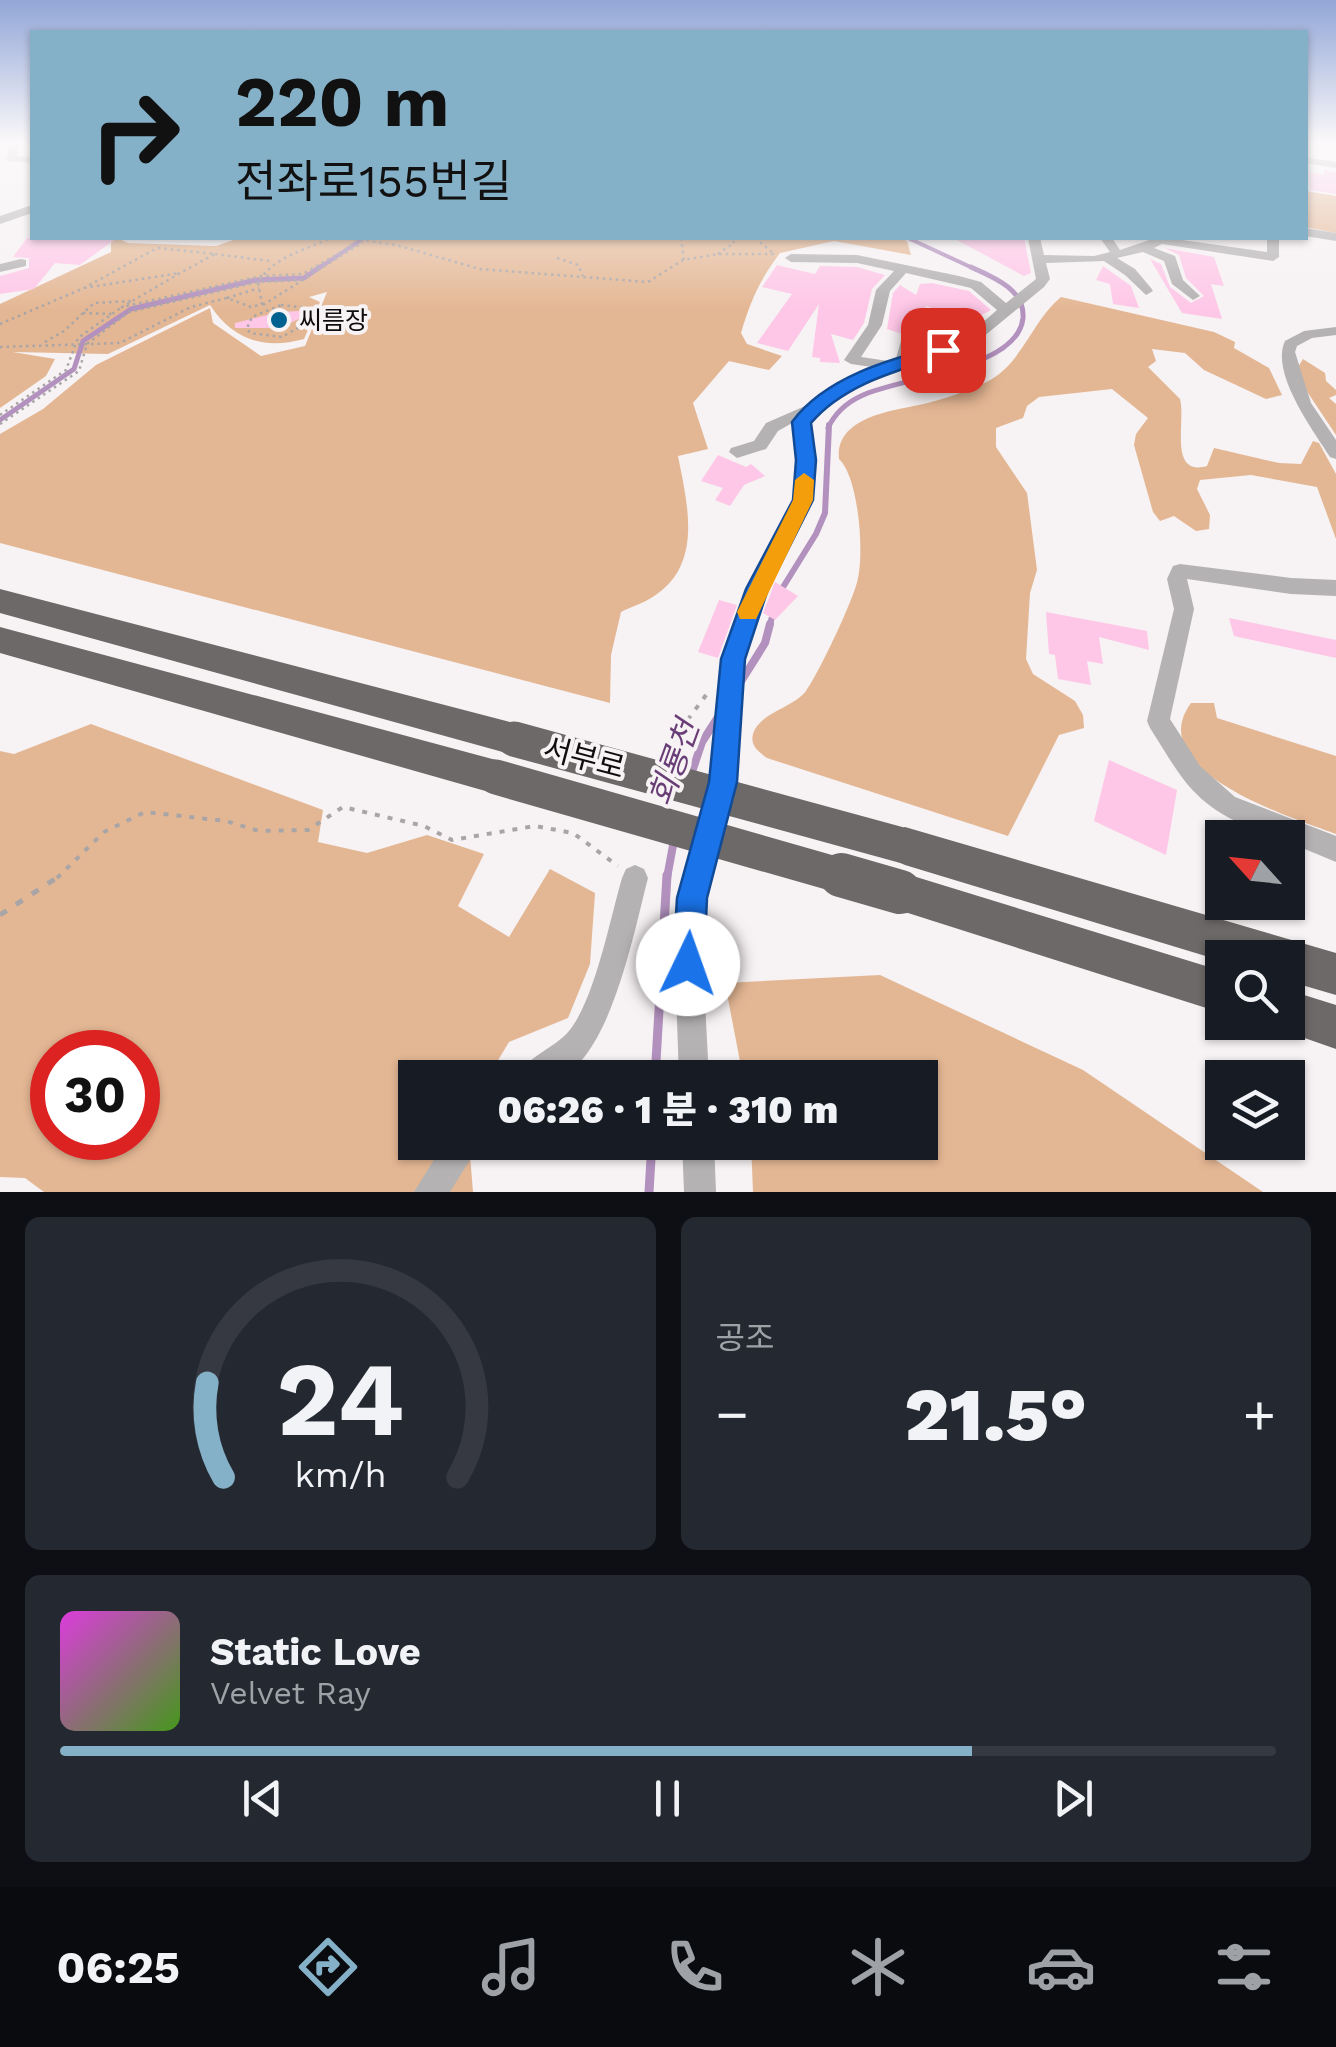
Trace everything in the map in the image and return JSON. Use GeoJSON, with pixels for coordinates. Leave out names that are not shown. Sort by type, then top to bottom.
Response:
{"type":"FeatureCollection","features":[{"type":"Feature","properties":{"kind":"highway","name":"서부로"},"geometry":{"type":"LineString","coordinates":[[0,601],[905,846],[1223,940]]}},
{"type":"Feature","properties":{"kind":"highway","name":"서부로"},"geometry":{"type":"LineString","coordinates":[[0,640],[900,892],[1205,987]]}},
{"type":"Feature","properties":{"kind":"highway","name":"서부로"},"geometry":{"type":"LineString","coordinates":[[1305,964],[1336,974]]}},
{"type":"Feature","properties":{"kind":"highway"},"geometry":{"type":"LineString","coordinates":[[1305,1017],[1336,1027]]}},
{"type":"Feature","properties":{"kind":"street"},"geometry":{"type":"LineString","coordinates":[[0,220],[30,209]]}},
{"type":"Feature","properties":{"kind":"street"},"geometry":{"type":"LineString","coordinates":[[1308,232],[1336,237]]}},
{"type":"Feature","properties":{"kind":"street"},"geometry":{"type":"LineString","coordinates":[[737,452],[760,445],[772,427],[864,377],[964,343],[986,331],[1006,310],[1031,294],[1043,278],[1035,240]]}},
{"type":"Feature","properties":{"kind":"street"},"geometry":{"type":"LineString","coordinates":[[1107,240],[1113,256],[1146,291]]}},
{"type":"Feature","properties":{"kind":"street"},"geometry":{"type":"LineString","coordinates":[[1040,259],[1113,256],[1160,240],[1273,257],[1274,240]]}},
{"type":"Feature","properties":{"kind":"street"},"geometry":{"type":"LineString","coordinates":[[1144,248],[1170,259],[1177,280],[1194,296]]}},
{"type":"Feature","properties":{"kind":"street"},"geometry":{"type":"LineString","coordinates":[[791,258],[832,256],[976,284],[1006,310]]}},
{"type":"Feature","properties":{"kind":"street"},"geometry":{"type":"LineString","coordinates":[[0,268],[21,264]]}},
{"type":"Feature","properties":{"kind":"street"},"geometry":{"type":"LineString","coordinates":[[901,366],[851,360],[875,324],[883,290],[903,269]]}},
{"type":"Feature","properties":{"kind":"street"},"geometry":{"type":"LineString","coordinates":[[901,366],[906,344],[934,332],[933,312]]}},
{"type":"Feature","properties":{"kind":"street"},"geometry":{"type":"LineString","coordinates":[[1336,331],[1301,336],[1290,344],[1288,352],[1304,402],[1336,453]]}},
{"type":"Feature","properties":{"kind":"street"},"geometry":{"type":"LineString","coordinates":[[693,1060],[688,964],[692,898],[723,782],[732,665],[757,589],[803,500],[806,460],[802,422],[817,404]]}},
{"type":"Feature","properties":{"kind":"street"},"geometry":{"type":"LineString","coordinates":[[1336,588],[1180,571],[1177,580],[1184,609],[1158,722],[1192,774],[1227,806],[1336,849]]}},
{"type":"Feature","properties":{"kind":"street"},"geometry":{"type":"LineString","coordinates":[[556,1060],[578,1042],[593,1014],[635,878]]}},
{"type":"Feature","properties":{"kind":"street"},"geometry":{"type":"LineString","coordinates":[[430,1192],[452,1160]]}},
{"type":"Feature","properties":{"kind":"street"},"geometry":{"type":"LineString","coordinates":[[699,1160],[700,1192]]}},
{"type":"Feature","properties":{"kind":"path"},"geometry":{"type":"LineString","coordinates":[[0,324],[84,288],[157,248],[272,261],[305,252],[326,240]]}},
{"type":"Feature","properties":{"kind":"path"},"geometry":{"type":"LineString","coordinates":[[354,240],[396,244],[480,269],[648,282],[683,260],[718,254],[773,253],[791,258]]}},
{"type":"Feature","properties":{"kind":"path"},"geometry":{"type":"LineString","coordinates":[[680,240],[683,260]]}},
{"type":"Feature","properties":{"kind":"path"},"geometry":{"type":"LineString","coordinates":[[718,254],[734,244],[733,240]]}},
{"type":"Feature","properties":{"kind":"path"},"geometry":{"type":"LineString","coordinates":[[757,240],[773,253]]}},
{"type":"Feature","properties":{"kind":"path"},"geometry":{"type":"LineString","coordinates":[[122,307],[302,274],[362,242]]}},
{"type":"Feature","properties":{"kind":"path"},"geometry":{"type":"LineString","coordinates":[[227,298],[251,307],[264,306],[296,304],[306,308],[311,315],[297,332],[265,338],[246,328],[264,306],[362,242]]}},
{"type":"Feature","properties":{"kind":"path"},"geometry":{"type":"LineString","coordinates":[[0,347],[77,341],[122,307],[215,254]]}},
{"type":"Feature","properties":{"kind":"path"},"geometry":{"type":"LineString","coordinates":[[557,258],[578,265],[583,276]]}},
{"type":"Feature","properties":{"kind":"path"},"geometry":{"type":"LineString","coordinates":[[64,331],[86,344],[120,343],[191,307],[227,298],[259,281],[272,261]]}},
{"type":"Feature","properties":{"kind":"path"},"geometry":{"type":"LineString","coordinates":[[84,288],[180,274]]}},
{"type":"Feature","properties":{"kind":"path"},"geometry":{"type":"LineString","coordinates":[[0,424],[78,371],[86,344],[129,312],[259,281],[304,280]]}},
{"type":"Feature","properties":{"kind":"path"},"geometry":{"type":"LineString","coordinates":[[259,281],[264,306]]}},
{"type":"Feature","properties":{"kind":"path"},"geometry":{"type":"LineString","coordinates":[[41,344],[64,331],[94,303],[132,301]]}},
{"type":"Feature","properties":{"kind":"path"},"geometry":{"type":"LineString","coordinates":[[83,313],[113,314]]}},
{"type":"Feature","properties":{"kind":"path"},"geometry":{"type":"LineString","coordinates":[[0,415],[66,370],[77,341]]}},
{"type":"Feature","properties":{"kind":"path"},"geometry":{"type":"LineString","coordinates":[[670,755],[675,737],[732,665]]}},
{"type":"Feature","properties":{"kind":"path"},"geometry":{"type":"LineString","coordinates":[[0,915],[69,870],[104,832],[145,812],[226,821],[259,831],[308,830],[343,807],[424,826],[452,840],[535,826],[573,832],[635,878]]}},
{"type":"Feature","properties":{"kind":"shaded area"},"geometry":{"type":"Polygon","coordinates":[[[1308,199],[1336,199],[1336,233],[1308,228],[1308,199]]]}},
{"type":"Feature","properties":{"kind":"shaded area"},"geometry":{"type":"Polygon","coordinates":[[[81,240],[216,246],[233,240],[905,240],[911,255],[834,241],[780,253],[773,263],[756,291],[741,333],[747,344],[782,356],[769,370],[729,361],[693,403],[708,449],[678,456],[687,511],[686,548],[671,581],[653,597],[621,612],[611,655],[610,703],[0,543],[0,434],[43,409],[96,365],[210,308],[213,323],[261,356],[305,346],[327,292],[309,297],[320,302],[304,339],[289,342],[263,342],[239,334],[210,305],[108,354],[13,352],[55,359],[46,376],[0,408],[0,304],[111,252],[111,242],[81,240]]]}},
{"type":"Feature","properties":{"kind":"shaded area"},"geometry":{"type":"Polygon","coordinates":[[[1061,297],[1214,332],[1235,342],[1234,348],[1269,368],[1282,395],[1266,399],[1204,370],[1185,353],[1152,349],[1156,361],[1148,367],[1180,399],[1183,455],[1195,467],[1207,466],[1214,448],[1301,464],[1313,441],[1319,443],[1336,474],[1336,539],[1317,487],[1251,475],[1200,480],[1197,489],[1210,515],[1209,529],[1196,531],[1174,516],[1160,521],[1153,512],[1134,445],[1136,434],[1148,418],[1112,389],[1039,397],[1027,406],[1023,418],[996,428],[996,447],[1027,493],[1037,570],[1030,593],[1026,659],[1033,674],[1075,701],[1083,715],[1084,728],[1059,735],[1008,836],[767,758],[755,748],[756,727],[806,691],[835,636],[858,578],[858,516],[851,482],[839,459],[846,434],[867,419],[947,397],[992,379],[1012,361],[1061,297]]]}},
{"type":"Feature","properties":{"kind":"shaded area"},"geometry":{"type":"Polygon","coordinates":[[[1303,359],[1325,373],[1326,381],[1336,390],[1336,395],[1329,398],[1336,404],[1336,435],[1306,390],[1298,367],[1303,359]]]}},
{"type":"Feature","properties":{"kind":"shaded area"},"geometry":{"type":"Polygon","coordinates":[[[1191,703],[1214,703],[1217,718],[1336,756],[1336,834],[1229,788],[1204,770],[1187,750],[1181,727],[1191,703]]]}},
{"type":"Feature","properties":{"kind":"shaded area"},"geometry":{"type":"Polygon","coordinates":[[[91,724],[323,810],[318,842],[367,853],[427,835],[484,854],[458,906],[509,937],[550,869],[595,893],[590,964],[568,1018],[509,1042],[498,1060],[398,1060],[398,1160],[470,1160],[473,1192],[44,1192],[25,1178],[0,1177],[0,751],[14,754],[91,724]]]}},
{"type":"Feature","properties":{"kind":"shaded area"},"geometry":{"type":"Polygon","coordinates":[[[880,975],[1083,1070],[1205,1153],[1205,1160],[1216,1160],[1263,1192],[753,1192],[752,1160],[938,1160],[938,1060],[740,1060],[725,983],[880,975]]]}},
{"type":"Feature","properties":{"kind":"building"},"geometry":{"type":"Polygon","coordinates":[[[27,238],[114,240],[80,265],[55,263],[34,289],[0,294],[0,276],[29,268],[29,258],[13,257],[27,238]]]}},
{"type":"Feature","properties":{"kind":"building"},"geometry":{"type":"Polygon","coordinates":[[[957,240],[1024,240],[1031,273],[1024,276],[957,240]]]}},
{"type":"Feature","properties":{"kind":"building"},"geometry":{"type":"Polygon","coordinates":[[[1165,248],[1214,257],[1224,286],[1211,284],[1222,319],[1182,313],[1150,259],[1161,264],[1170,287],[1191,303],[1204,296],[1186,278],[1179,255],[1165,248]]]}},
{"type":"Feature","properties":{"kind":"building"},"geometry":{"type":"Polygon","coordinates":[[[777,265],[815,274],[820,266],[857,267],[885,275],[872,289],[864,323],[853,340],[831,334],[840,363],[820,362],[820,358],[812,357],[819,304],[788,351],[757,343],[792,294],[762,287],[777,265]]]}},
{"type":"Feature","properties":{"kind":"building"},"geometry":{"type":"Polygon","coordinates":[[[1103,266],[1131,286],[1139,308],[1113,304],[1110,284],[1096,280],[1103,266]]]}},
{"type":"Feature","properties":{"kind":"building"},"geometry":{"type":"Polygon","coordinates":[[[920,284],[969,291],[991,310],[967,323],[969,329],[965,333],[915,352],[943,335],[944,312],[926,306],[923,327],[905,335],[887,329],[893,293],[900,285],[916,295],[920,284]]]}},
{"type":"Feature","properties":{"kind":"building"},"geometry":{"type":"Polygon","coordinates":[[[317,310],[280,328],[235,328],[235,323],[279,312],[317,310]]]}},
{"type":"Feature","properties":{"kind":"building"},"geometry":{"type":"Polygon","coordinates":[[[718,455],[746,467],[751,464],[765,476],[744,485],[730,506],[715,500],[723,488],[701,481],[718,455]]]}},
{"type":"Feature","properties":{"kind":"building"},"geometry":{"type":"Polygon","coordinates":[[[775,582],[798,596],[775,620],[763,613],[775,582]]]}},
{"type":"Feature","properties":{"kind":"building"},"geometry":{"type":"Polygon","coordinates":[[[719,600],[737,605],[718,658],[698,652],[719,600]]]}},
{"type":"Feature","properties":{"kind":"building"},"geometry":{"type":"Polygon","coordinates":[[[1046,612],[1147,631],[1149,650],[1099,637],[1103,664],[1087,661],[1091,685],[1058,679],[1055,655],[1049,654],[1046,612]]]}},
{"type":"Feature","properties":{"kind":"building"},"geometry":{"type":"Polygon","coordinates":[[[1229,618],[1336,640],[1336,658],[1234,636],[1229,618]]]}},
{"type":"Feature","properties":{"kind":"building"},"geometry":{"type":"Polygon","coordinates":[[[1109,760],[1177,790],[1166,855],[1094,821],[1109,760]]]}},
{"type":"Feature","properties":{"kind":"waterway"},"geometry":{"type":"LineString","coordinates":[[316,270],[361,240]]}},
{"type":"Feature","properties":{"kind":"waterway","name":"회룡천"},"geometry":{"type":"LineString","coordinates":[[912,240],[977,270]]}},
{"type":"Feature","properties":{"kind":"waterway"},"geometry":{"type":"LineString","coordinates":[[0,420],[74,369],[83,341],[131,309],[256,280],[304,278],[320,267]]}},
{"type":"Feature","properties":{"kind":"waterway","name":"회룡천"},"geometry":{"type":"LineString","coordinates":[[829,426],[842,409],[861,396],[980,361],[1016,336],[1023,318],[1019,299],[1006,285],[971,267]]}},
{"type":"Feature","properties":{"kind":"waterway","name":"회룡천"},"geometry":{"type":"LineString","coordinates":[[780,592],[825,513],[829,426]]}},
{"type":"Feature","properties":{"kind":"waterway","name":"회룡천"},"geometry":{"type":"LineString","coordinates":[[769,627],[773,614]]}},
{"type":"Feature","properties":{"kind":"waterway","name":"회룡천"},"geometry":{"type":"LineString","coordinates":[[740,683],[765,643],[770,624]]}},
{"type":"Feature","properties":{"kind":"waterway","name":"회룡천"},"geometry":{"type":"LineString","coordinates":[[691,775],[702,742],[720,714]]}},
{"type":"Feature","properties":{"kind":"waterway","name":"회룡천"},"geometry":{"type":"LineString","coordinates":[[667,878],[674,840]]}},
{"type":"Feature","properties":{"kind":"waterway","name":"회룡천"},"geometry":{"type":"LineString","coordinates":[[656,1060],[667,875]]}},
{"type":"Feature","properties":{"kind":"waterway","name":"회룡천"},"geometry":{"type":"LineString","coordinates":[[649,1192],[651,1160]]}},
{"type":"Feature","properties":{"kind":"slow traffic"},"geometry":{"type":"LineString","coordinates":[[748,612],[803,500],[804,480]]}},
{"type":"Feature","properties":{"kind":"place","name":"씨름장"},"geometry":{"type":"Point","coordinates":[279,320]}},
{"type":"Feature","properties":{"kind":"route"},"geometry":{"type":"LineString","coordinates":[[688,964],[692,898],[723,782],[733,659],[757,589],[803,500],[806,460],[802,422],[817,404],[864,377],[943,350]]}}]}
